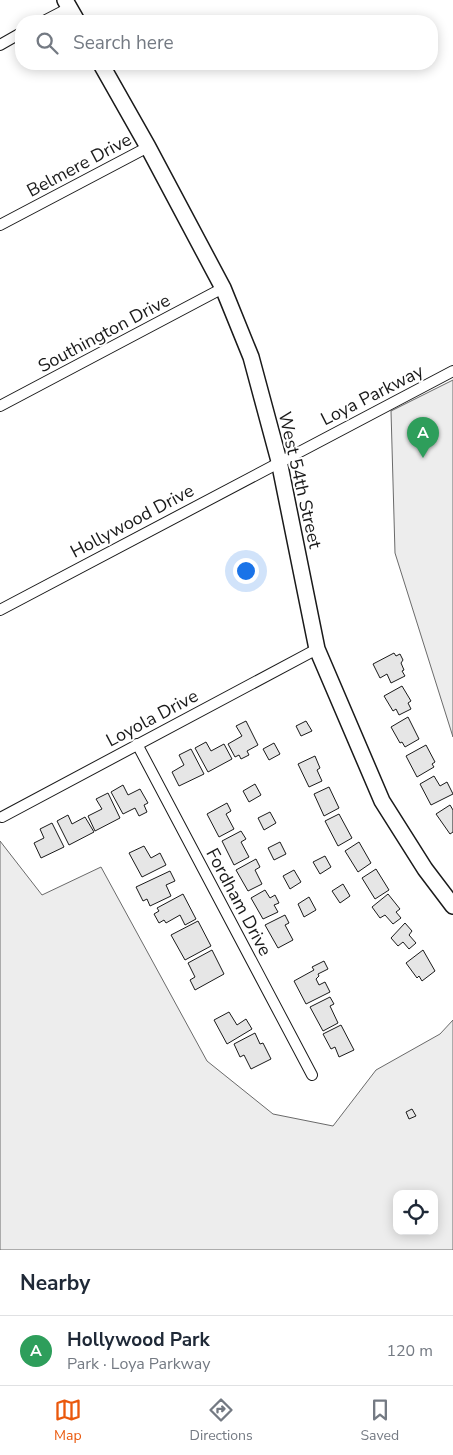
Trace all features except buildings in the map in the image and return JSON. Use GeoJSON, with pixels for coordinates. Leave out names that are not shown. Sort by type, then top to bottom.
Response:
{"type":"FeatureCollection","features":[{"type":"Feature","properties":{"kind":"street"},"geometry":{"type":"LineString","coordinates":[[58,15],[70,10]]}},
{"type":"Feature","properties":{"kind":"street"},"geometry":{"type":"LineString","coordinates":[[0,45],[15,36]]}},
{"type":"Feature","properties":{"kind":"street","name":"West 54th Street"},"geometry":{"type":"LineString","coordinates":[[104,70],[148,147],[223,288],[250,357],[279,461],[317,649],[382,801],[425,869],[453,906]]}},
{"type":"Feature","properties":{"kind":"street","name":"Belmere Drive"},"geometry":{"type":"LineString","coordinates":[[0,225],[148,147]]}},
{"type":"Feature","properties":{"kind":"street","name":"Southington Drive"},"geometry":{"type":"LineString","coordinates":[[0,406],[223,288]]}},
{"type":"Feature","properties":{"kind":"street","name":"Loya Parkway"},"geometry":{"type":"LineString","coordinates":[[279,461],[453,371]]}},
{"type":"Feature","properties":{"kind":"street","name":"Hollywood Drive"},"geometry":{"type":"LineString","coordinates":[[0,610],[279,461]]}},
{"type":"Feature","properties":{"kind":"street","name":"Loyola Drive"},"geometry":{"type":"LineString","coordinates":[[2,817],[317,649]]}},
{"type":"Feature","properties":{"kind":"street","name":"Fordham Drive"},"geometry":{"type":"LineString","coordinates":[[137,744],[312,1075]]}},
{"type":"Feature","properties":{"kind":"shaded area"},"geometry":{"type":"Polygon","coordinates":[[[453,380],[453,737],[395,553],[391,411],[453,380]]]}},
{"type":"Feature","properties":{"kind":"shaded area"},"geometry":{"type":"Polygon","coordinates":[[[0,841],[42,895],[101,867],[207,1061],[273,1114],[333,1126],[376,1070],[440,1034],[453,1020],[453,1250],[0,1250],[0,841]]]}},
{"type":"Feature","properties":{"kind":"place","name":"Hollywood Park"},"geometry":{"type":"Point","coordinates":[423,458]}}]}
